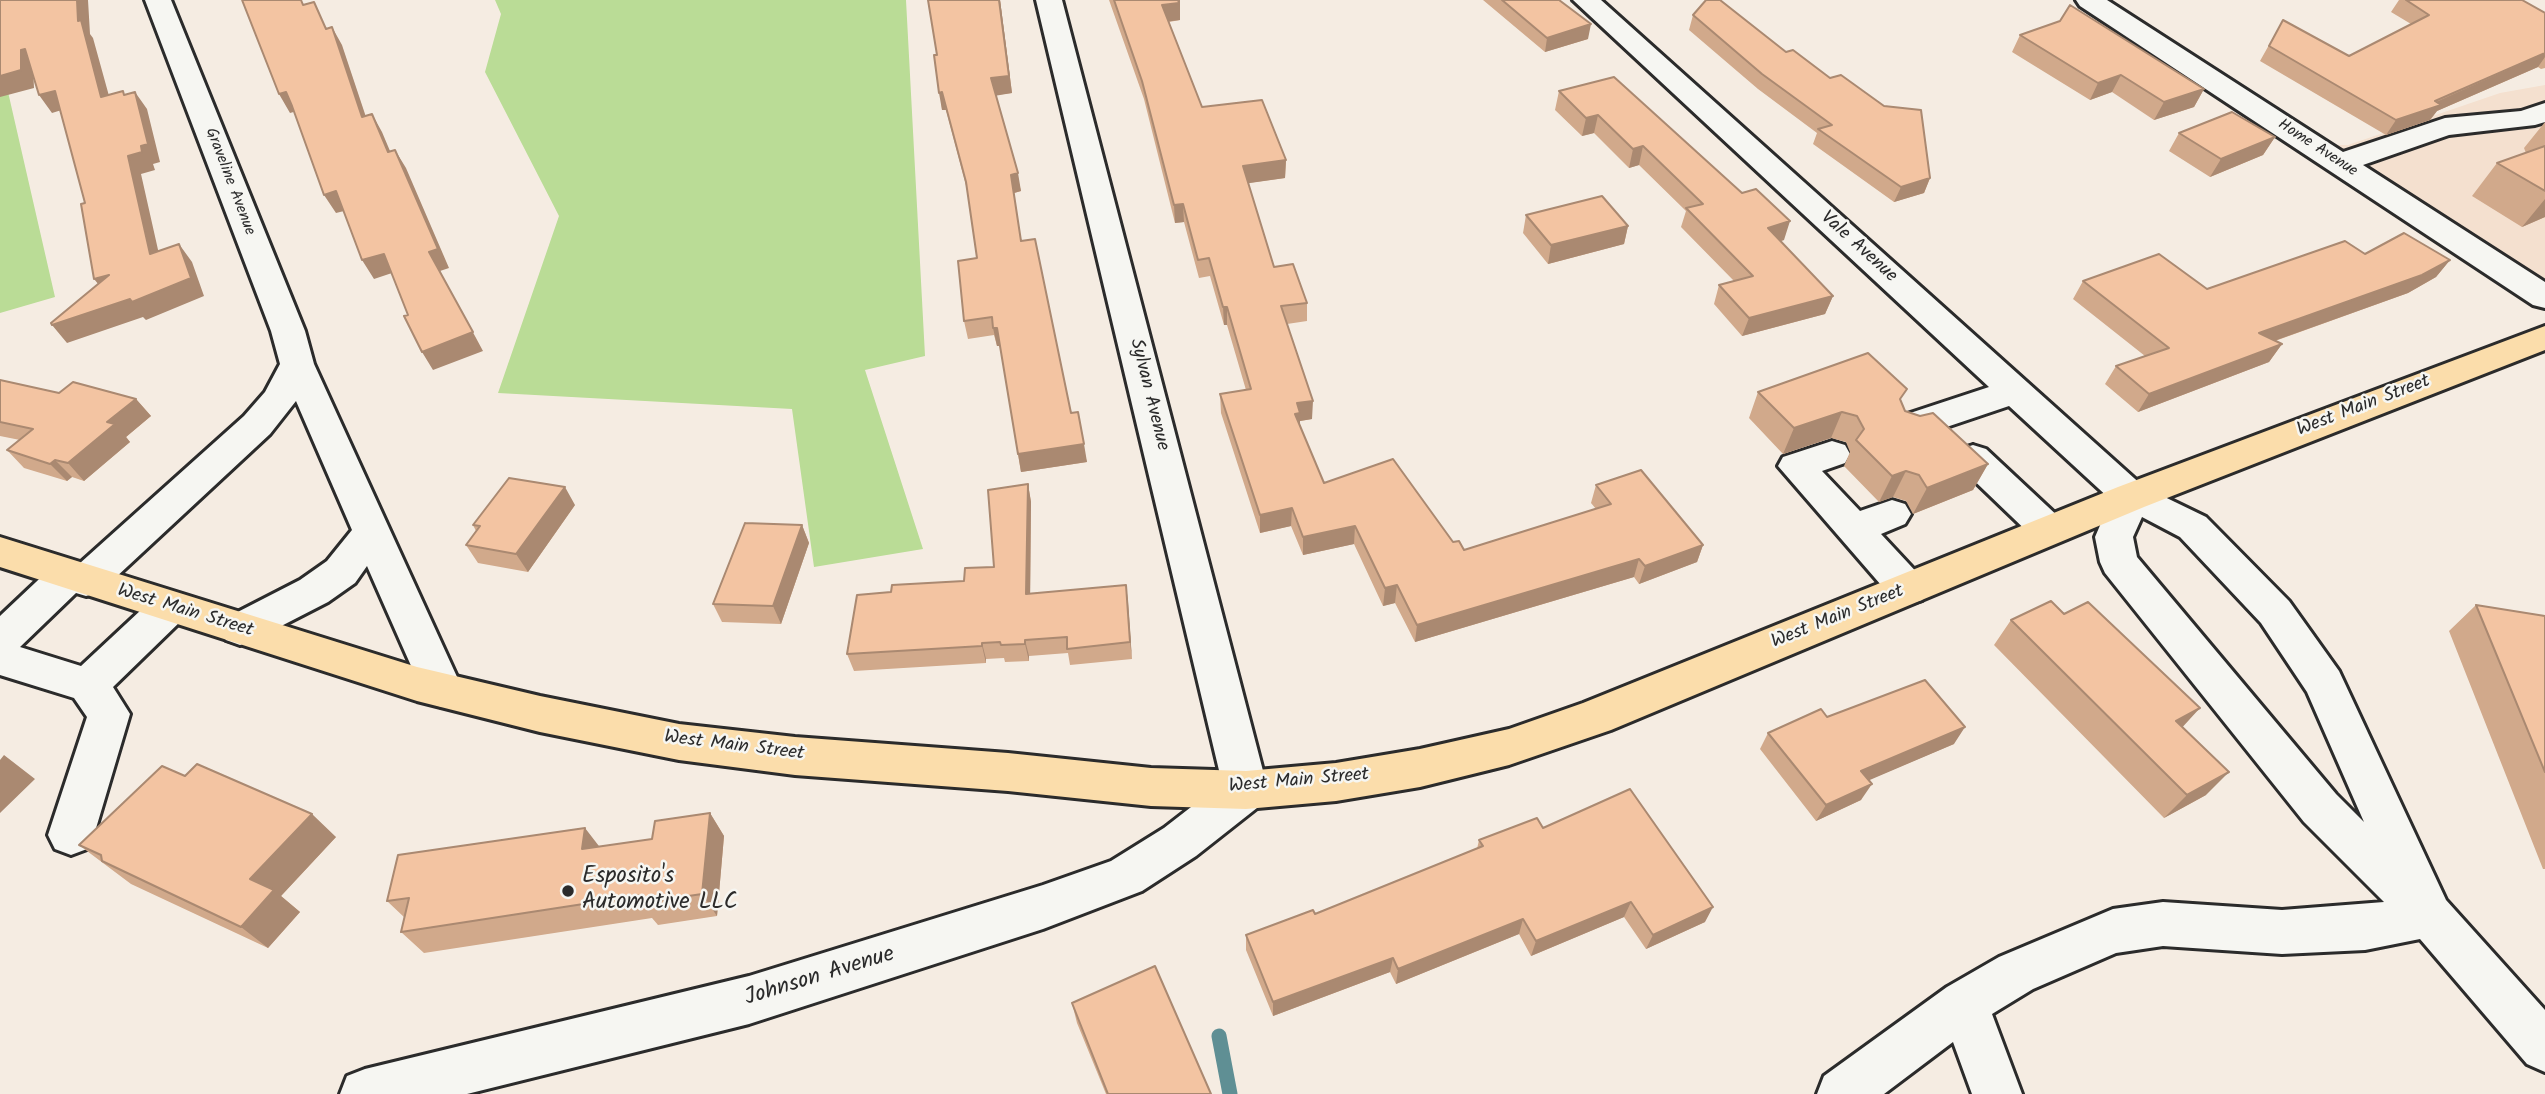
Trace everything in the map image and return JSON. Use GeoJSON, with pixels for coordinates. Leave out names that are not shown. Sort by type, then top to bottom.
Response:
{"type":"FeatureCollection","features":[{"type":"Feature","properties":{"kind":"main road","name":"West Main Street"},"geometry":{"type":"LineString","coordinates":[[0,552],[442,690],[540,714],[679,742],[795,756],[1008,772],[1151,788],[1246,790],[1336,782],[1420,768],[1508,747],[1596,717],[2131,497],[2545,337]]}},
{"type":"Feature","properties":{"kind":"street","name":"Graveline Avenue"},"geometry":{"type":"LineString","coordinates":[[158,0],[288,331],[297,364],[442,690]]}},
{"type":"Feature","properties":{"kind":"street","name":"Sylvan Avenue"},"geometry":{"type":"LineString","coordinates":[[1049,0],[1246,790]]}},
{"type":"Feature","properties":{"kind":"street","name":"Vale Avenue"},"geometry":{"type":"LineString","coordinates":[[1586,0],[2131,497]]}},
{"type":"Feature","properties":{"kind":"street","name":"Home Avenue"},"geometry":{"type":"LineString","coordinates":[[2089,0],[2545,297]]}},
{"type":"Feature","properties":{"kind":"street"},"geometry":{"type":"LineString","coordinates":[[2339,163],[2445,127],[2525,119],[2545,112]]}},
{"type":"Feature","properties":{"kind":"street"},"geometry":{"type":"LineString","coordinates":[[2510,274],[2545,264]]}},
{"type":"Feature","properties":{"kind":"street"},"geometry":{"type":"LineString","coordinates":[[0,640],[257,425],[279,399],[297,364]]}},
{"type":"Feature","properties":{"kind":"street"},"geometry":{"type":"LineString","coordinates":[[2015,391],[1921,423],[1970,471],[2049,530]]}},
{"type":"Feature","properties":{"kind":"street"},"geometry":{"type":"LineString","coordinates":[[1832,454],[1796,466],[1908,589]]}},
{"type":"Feature","properties":{"kind":"street"},"geometry":{"type":"LineString","coordinates":[[2429,915],[2324,683],[2274,612],[2193,527],[2163,510],[2131,497],[2114,537],[2119,562],[2320,808],[2429,915],[2545,1047]]}},
{"type":"Feature","properties":{"kind":"street"},"geometry":{"type":"LineString","coordinates":[[1844,519],[1882,505]]}},
{"type":"Feature","properties":{"kind":"street"},"geometry":{"type":"LineString","coordinates":[[240,629],[314,591],[341,572],[372,532]]}},
{"type":"Feature","properties":{"kind":"street"},"geometry":{"type":"LineString","coordinates":[[88,685],[170,607]]}},
{"type":"Feature","properties":{"kind":"street"},"geometry":{"type":"LineString","coordinates":[[0,658],[88,685],[109,714],[71,835]]}},
{"type":"Feature","properties":{"kind":"street","name":"Johnson Avenue"},"geometry":{"type":"LineString","coordinates":[[365,1094],[749,1000],[1043,907],[1126,876],[1180,842],[1246,790]]}},
{"type":"Feature","properties":{"kind":"street"},"geometry":{"type":"LineString","coordinates":[[1842,1094],[1964,1004],[2016,973],[2113,932],[2163,923],[2282,932],[2365,928],[2429,915]]}},
{"type":"Feature","properties":{"kind":"street"},"geometry":{"type":"LineString","coordinates":[[1964,1004],[1997,1094]]}},
{"type":"Feature","properties":{"kind":"shaded area"},"geometry":{"type":"Polygon","coordinates":[[[2545,85],[2545,279],[2336,145],[2348,145],[2500,93],[2545,85]]]}},
{"type":"Feature","properties":{"kind":"green space"},"geometry":{"type":"Polygon","coordinates":[[[495,0],[906,0],[925,356],[865,370],[923,549],[814,567],[792,409],[498,393],[559,216],[485,72],[501,14],[495,0]]]}},
{"type":"Feature","properties":{"kind":"green space"},"geometry":{"type":"Polygon","coordinates":[[[0,57],[55,297],[0,313],[0,57]]]}},
{"type":"Feature","properties":{"kind":"building"},"geometry":{"type":"Polygon","coordinates":[[[0,0],[77,0],[78,21],[81,20],[101,97],[123,91],[124,95],[135,92],[148,144],[141,146],[142,152],[128,156],[150,254],[179,244],[191,278],[132,302],[130,299],[52,325],[51,323],[109,275],[94,279],[81,204],[85,203],[55,91],[39,95],[25,49],[21,50],[21,70],[0,76],[0,0]]]}},
{"type":"Feature","properties":{"kind":"building"},"geometry":{"type":"Polygon","coordinates":[[[242,0],[301,0],[303,5],[314,2],[326,29],[332,27],[362,117],[372,114],[388,152],[395,150],[438,249],[429,252],[473,332],[422,352],[404,316],[408,315],[384,254],[362,260],[336,191],[324,195],[292,106],[286,92],[279,94],[242,0]]]}},
{"type":"Feature","properties":{"kind":"building"},"geometry":{"type":"Polygon","coordinates":[[[928,0],[999,0],[1009,76],[991,78],[1018,173],[1011,175],[1021,241],[1035,239],[1071,413],[1078,412],[1084,444],[1018,454],[997,328],[993,328],[992,317],[964,321],[958,261],[977,258],[966,182],[942,92],[939,93],[934,55],[937,55],[928,0]]]}},
{"type":"Feature","properties":{"kind":"building"},"geometry":{"type":"Polygon","coordinates":[[[1114,0],[1178,0],[1179,3],[1162,5],[1202,107],[1262,100],[1286,160],[1243,166],[1274,267],[1293,264],[1307,303],[1281,306],[1313,401],[1297,403],[1300,413],[1295,414],[1324,483],[1393,459],[1453,542],[1459,541],[1464,550],[1611,504],[1596,485],[1641,470],[1703,545],[1645,566],[1639,559],[1417,625],[1397,585],[1385,588],[1355,526],[1303,537],[1292,508],[1260,515],[1220,394],[1251,389],[1227,307],[1223,307],[1209,258],[1198,260],[1183,204],[1174,205],[1142,81],[1114,0]]]}},
{"type":"Feature","properties":{"kind":"building"},"geometry":{"type":"Polygon","coordinates":[[[1502,0],[1559,0],[1591,24],[1547,38],[1502,0]]]}},
{"type":"Feature","properties":{"kind":"building"},"geometry":{"type":"Polygon","coordinates":[[[1706,0],[1720,0],[1786,52],[1793,50],[1830,78],[1841,75],[1884,106],[1921,110],[1930,178],[1901,187],[1818,129],[1832,125],[1762,74],[1693,15],[1706,0]]]}},
{"type":"Feature","properties":{"kind":"building"},"geometry":{"type":"Polygon","coordinates":[[[2406,0],[2522,0],[2545,13],[2545,53],[2435,101],[2441,105],[2396,120],[2269,46],[2283,20],[2349,56],[2429,15],[2406,0]]]}},
{"type":"Feature","properties":{"kind":"building"},"geometry":{"type":"Polygon","coordinates":[[[2070,5],[2204,89],[2164,102],[2121,75],[2098,83],[2020,35],[2060,21],[2070,5]]]}},
{"type":"Feature","properties":{"kind":"building"},"geometry":{"type":"Polygon","coordinates":[[[1614,77],[1742,193],[1756,189],[1790,221],[1768,228],[1833,296],[1749,318],[1719,285],[1753,276],[1686,208],[1703,204],[1643,146],[1633,149],[1598,115],[1586,118],[1559,91],[1614,77]]]}},
{"type":"Feature","properties":{"kind":"building"},"geometry":{"type":"Polygon","coordinates":[[[2232,112],[2275,137],[2221,159],[2179,133],[2232,112]]]}},
{"type":"Feature","properties":{"kind":"building"},"geometry":{"type":"Polygon","coordinates":[[[2545,146],[2545,191],[2497,163],[2545,146]]]}},
{"type":"Feature","properties":{"kind":"building"},"geometry":{"type":"Polygon","coordinates":[[[1602,196],[1628,226],[1551,245],[1526,215],[1602,196]]]}},
{"type":"Feature","properties":{"kind":"building"},"geometry":{"type":"Polygon","coordinates":[[[2404,233],[2450,260],[2422,275],[2259,333],[2282,344],[2149,394],[2116,366],[2169,348],[2083,281],[2159,254],[2207,289],[2345,241],[2365,254],[2404,233]]]}},
{"type":"Feature","properties":{"kind":"building"},"geometry":{"type":"Polygon","coordinates":[[[1868,353],[1907,389],[1900,399],[1905,411],[1920,416],[1933,413],[1988,464],[1927,488],[1919,475],[1906,471],[1892,476],[1856,440],[1864,429],[1857,416],[1842,412],[1794,428],[1758,392],[1868,353]]]}},
{"type":"Feature","properties":{"kind":"building"},"geometry":{"type":"Polygon","coordinates":[[[0,380],[59,393],[73,382],[136,399],[107,422],[115,424],[68,463],[55,460],[50,464],[7,450],[33,429],[0,422],[0,380]]]}},
{"type":"Feature","properties":{"kind":"building"},"geometry":{"type":"Polygon","coordinates":[[[509,478],[565,487],[516,554],[466,545],[480,526],[473,525],[509,478]]]}},
{"type":"Feature","properties":{"kind":"building"},"geometry":{"type":"Polygon","coordinates":[[[1028,484],[1026,594],[1126,585],[1130,642],[1067,649],[1067,637],[1025,640],[1025,644],[982,643],[982,646],[847,654],[857,595],[891,592],[892,585],[964,581],[965,568],[994,567],[988,490],[1028,484]]]}},
{"type":"Feature","properties":{"kind":"building"},"geometry":{"type":"Polygon","coordinates":[[[745,523],[802,525],[773,606],[713,604],[745,523]]]}},
{"type":"Feature","properties":{"kind":"building"},"geometry":{"type":"Polygon","coordinates":[[[2051,601],[2064,614],[2088,602],[2200,708],[2176,721],[2229,772],[2187,795],[2011,620],[2051,601]]]}},
{"type":"Feature","properties":{"kind":"building"},"geometry":{"type":"Polygon","coordinates":[[[2476,605],[2545,616],[2545,772],[2476,605]]]}},
{"type":"Feature","properties":{"kind":"building"},"geometry":{"type":"Polygon","coordinates":[[[1925,680],[1965,727],[1861,771],[1872,784],[1826,805],[1768,733],[1821,709],[1827,717],[1925,680]]]}},
{"type":"Feature","properties":{"kind":"building"},"geometry":{"type":"Polygon","coordinates":[[[197,764],[312,814],[250,879],[274,890],[241,927],[102,861],[101,855],[79,845],[162,766],[185,776],[197,764]]]}},
{"type":"Feature","properties":{"kind":"building"},"geometry":{"type":"Polygon","coordinates":[[[1630,789],[1713,907],[1653,935],[1631,902],[1536,941],[1523,919],[1398,969],[1393,958],[1273,1002],[1246,935],[1313,910],[1315,914],[1483,846],[1479,840],[1537,818],[1543,828],[1630,789]]]}},
{"type":"Feature","properties":{"kind":"building","name":"Esposito's Automotive LLC"},"geometry":{"type":"Polygon","coordinates":[[[710,813],[702,894],[641,903],[642,895],[401,932],[409,898],[387,901],[398,855],[585,828],[582,849],[652,839],[655,821],[710,813]]]}},
{"type":"Feature","properties":{"kind":"building"},"geometry":{"type":"Polygon","coordinates":[[[1155,966],[1211,1094],[1108,1094],[1072,1003],[1155,966]]]}},
{"type":"Feature","properties":{"kind":"waterway"},"geometry":{"type":"LineString","coordinates":[[1219,1036],[1230,1094]]}},
{"type":"Feature","properties":{"kind":"place","name":"Esposito's Automotive LLC"},"geometry":{"type":"Point","coordinates":[568,891]}}]}
